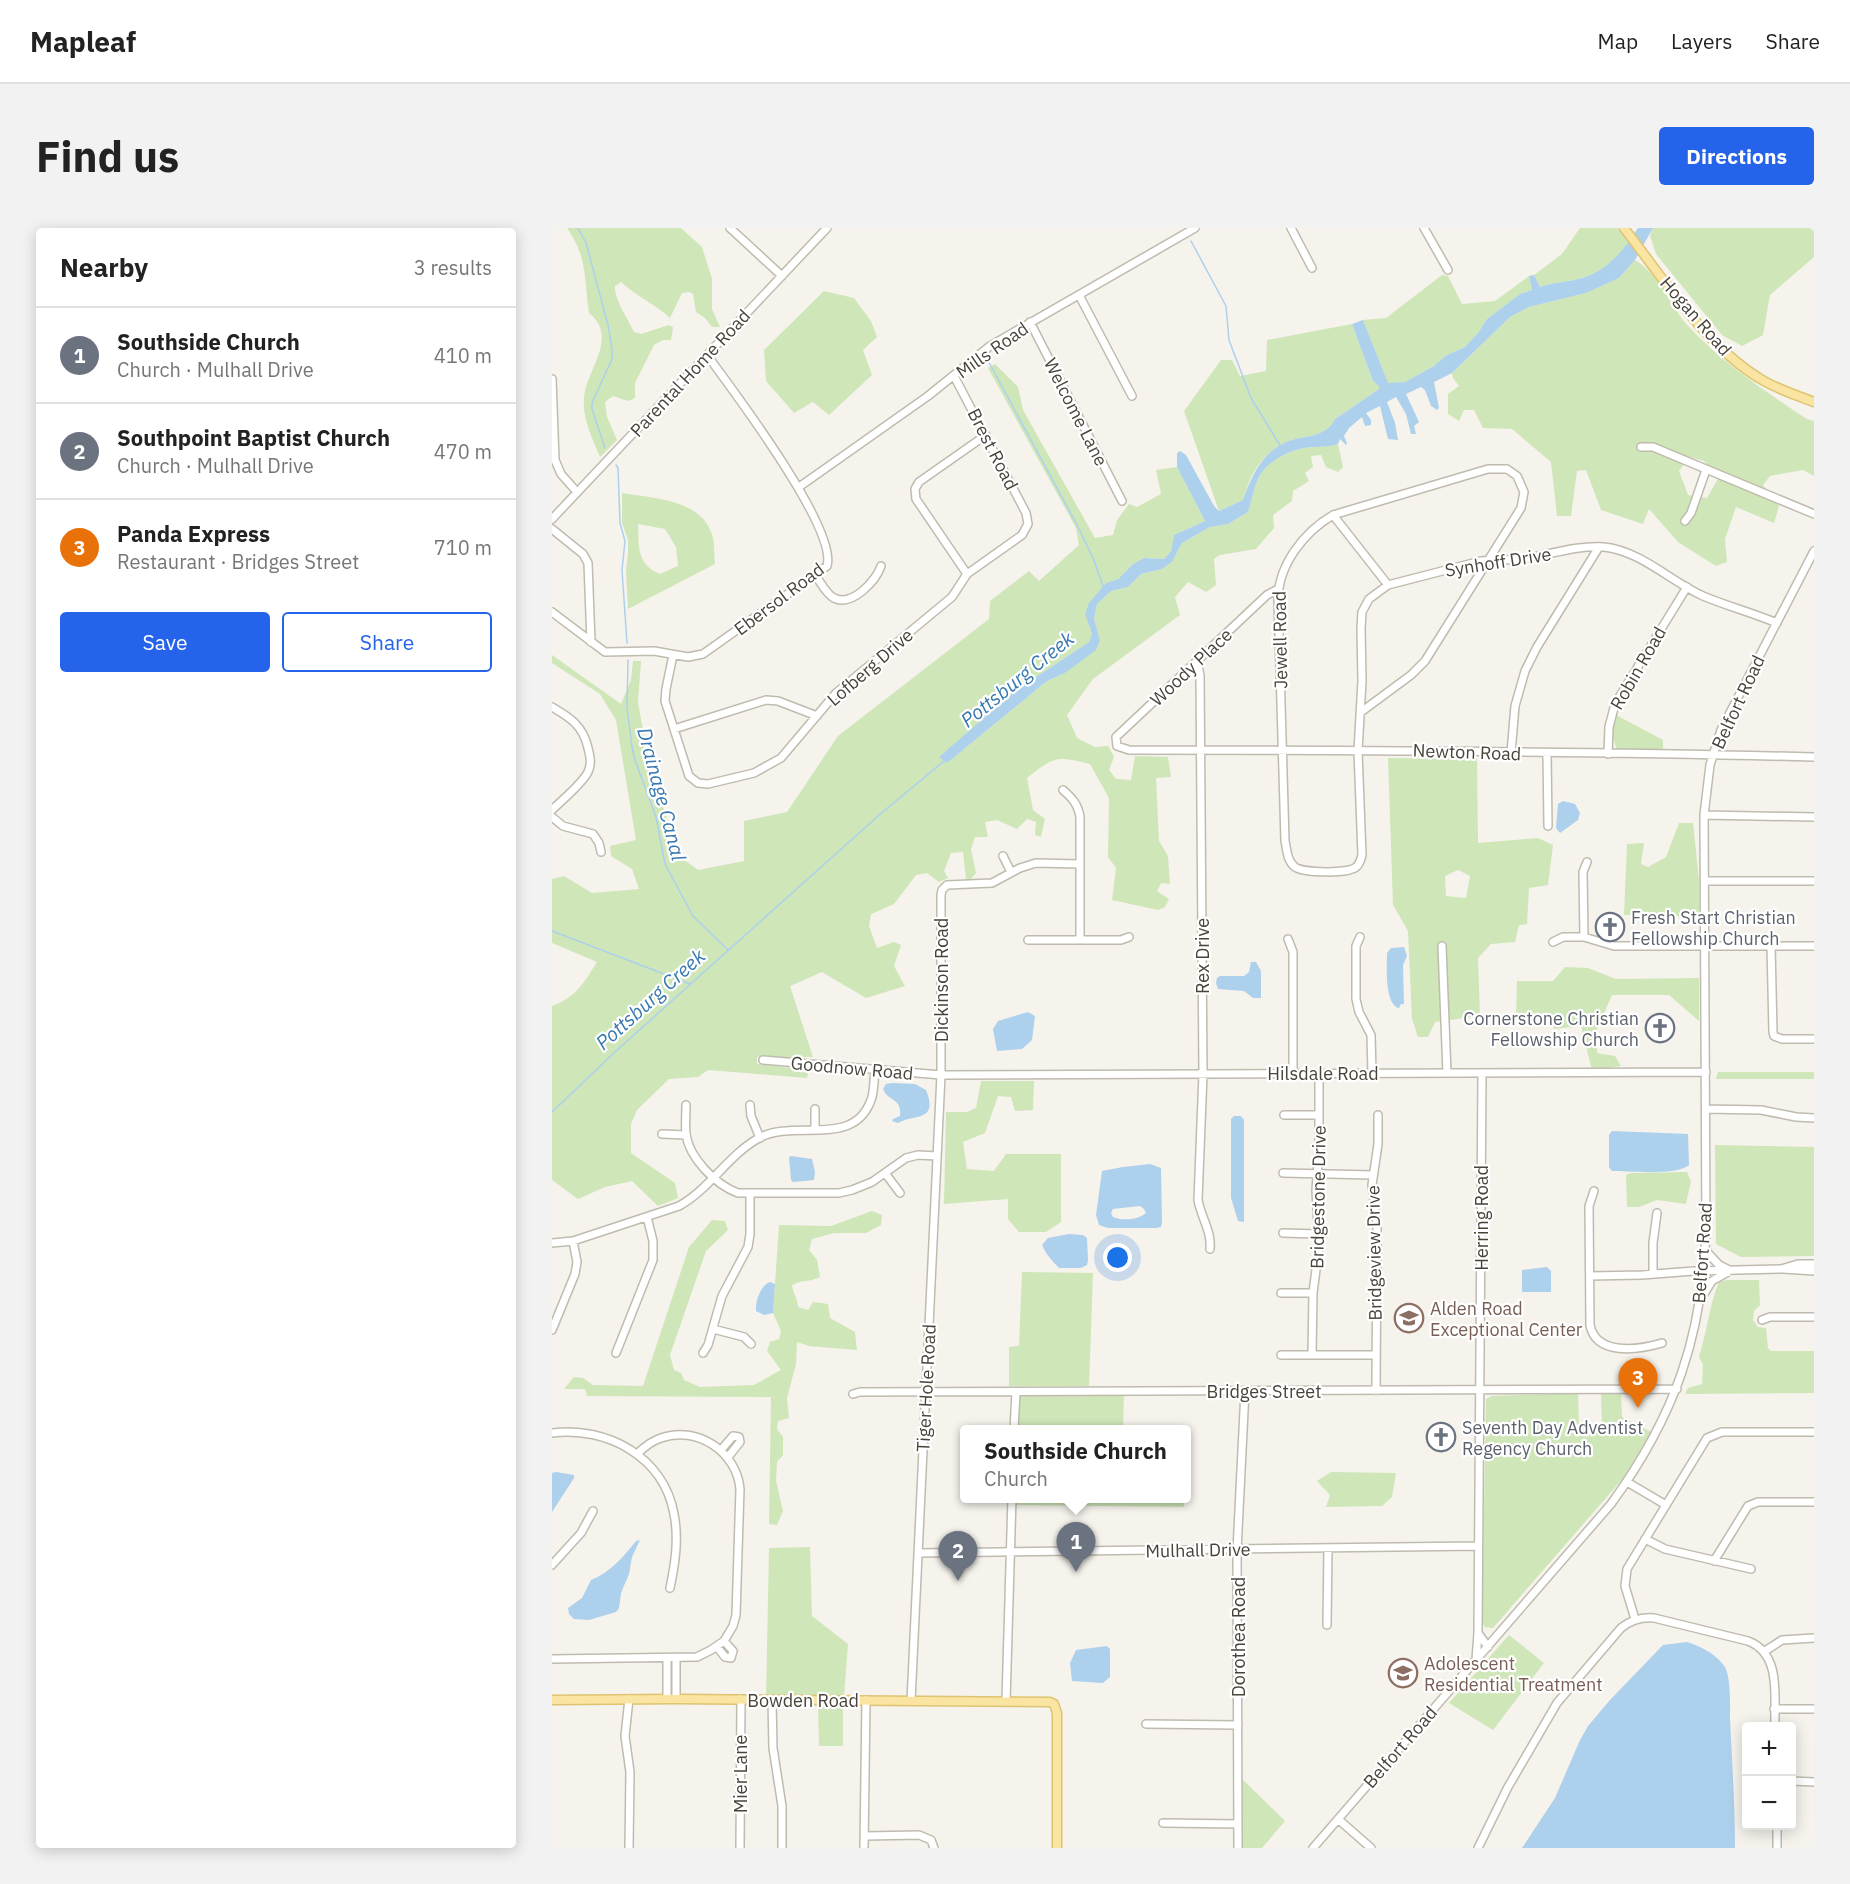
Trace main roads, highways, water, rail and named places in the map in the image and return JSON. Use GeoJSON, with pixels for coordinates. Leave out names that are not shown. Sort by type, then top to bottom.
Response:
{"type":"FeatureCollection","features":[{"type":"Feature","properties":{"kind":"main road","name":"Hogan Road"},"geometry":{"type":"LineString","coordinates":[[1626,230],[1704,330],[1731,357],[1760,379],[1814,402]]}},
{"type":"Feature","properties":{"kind":"main road","name":"Bowden Road"},"geometry":{"type":"LineString","coordinates":[[552,1700],[1047,1701],[1054,1704],[1057,1713],[1057,1848]]}},
{"type":"Feature","properties":{"kind":"water"},"geometry":{"type":"Polygon","coordinates":[[[1638,228],[1653,228],[1635,260],[1619,278],[1586,293],[1529,307],[1510,317],[1452,373],[1434,382],[1439,408],[1437,410],[1431,406],[1425,390],[1421,387],[1406,394],[1419,422],[1414,426],[1416,434],[1411,434],[1406,414],[1396,397],[1387,402],[1395,423],[1398,440],[1388,439],[1380,406],[1366,413],[1371,420],[1371,425],[1365,426],[1362,417],[1349,428],[1344,436],[1346,445],[1340,439],[1338,444],[1298,449],[1274,461],[1260,475],[1248,512],[1228,524],[1210,527],[1182,543],[1172,562],[1162,569],[1141,574],[1128,587],[1111,591],[1097,604],[1094,619],[1100,640],[1096,650],[1065,673],[1047,681],[947,763],[939,757],[1015,691],[1089,642],[1092,634],[1085,614],[1089,603],[1106,583],[1118,579],[1133,564],[1144,558],[1164,559],[1171,551],[1174,535],[1205,521],[1177,467],[1177,453],[1180,451],[1186,455],[1219,511],[1243,500],[1257,468],[1274,449],[1289,441],[1319,434],[1331,426],[1335,419],[1379,389],[1373,381],[1352,324],[1363,320],[1388,383],[1405,382],[1434,366],[1445,356],[1465,347],[1487,319],[1520,294],[1532,290],[1529,276],[1534,275],[1540,287],[1591,275],[1614,258],[1638,228]]]}},
{"type":"Feature","properties":{"kind":"water"},"geometry":{"type":"Polygon","coordinates":[[[1563,801],[1575,804],[1580,813],[1578,820],[1560,833],[1556,828],[1558,804],[1563,801]]]}},
{"type":"Feature","properties":{"kind":"water"},"geometry":{"type":"Polygon","coordinates":[[[1404,947],[1407,956],[1403,965],[1404,1004],[1401,1004],[1399,1008],[1394,1005],[1389,992],[1387,953],[1391,948],[1404,947]]]}},
{"type":"Feature","properties":{"kind":"water"},"geometry":{"type":"Polygon","coordinates":[[[1251,962],[1256,962],[1261,971],[1261,998],[1253,998],[1244,991],[1218,989],[1217,978],[1244,976],[1249,972],[1251,962]]]}},
{"type":"Feature","properties":{"kind":"water"},"geometry":{"type":"Polygon","coordinates":[[[1028,1012],[1035,1016],[1032,1040],[1022,1049],[997,1051],[993,1029],[998,1021],[1028,1012]]]}},
{"type":"Feature","properties":{"kind":"water"},"geometry":{"type":"Polygon","coordinates":[[[886,1084],[915,1084],[926,1090],[929,1100],[927,1112],[898,1123],[892,1121],[900,1116],[899,1106],[883,1089],[886,1084]]]}},
{"type":"Feature","properties":{"kind":"water"},"geometry":{"type":"Polygon","coordinates":[[[1234,1116],[1241,1116],[1244,1120],[1244,1222],[1238,1221],[1231,1198],[1231,1119],[1234,1116]]]}},
{"type":"Feature","properties":{"kind":"water"},"geometry":{"type":"Polygon","coordinates":[[[1612,1131],[1688,1134],[1689,1165],[1664,1172],[1612,1171],[1609,1167],[1609,1135],[1612,1131]]]}},
{"type":"Feature","properties":{"kind":"water"},"geometry":{"type":"Polygon","coordinates":[[[789,1157],[812,1159],[814,1180],[793,1182],[791,1180],[789,1157]]]}},
{"type":"Feature","properties":{"kind":"water"},"geometry":{"type":"Polygon","coordinates":[[[1150,1164],[1161,1168],[1161,1227],[1108,1228],[1099,1225],[1096,1215],[1102,1171],[1150,1164]],[[1140,1206],[1113,1209],[1111,1213],[1113,1217],[1130,1219],[1146,1213],[1140,1206]]]}},
{"type":"Feature","properties":{"kind":"water"},"geometry":{"type":"Polygon","coordinates":[[[1069,1234],[1083,1235],[1087,1238],[1087,1265],[1081,1268],[1059,1268],[1042,1245],[1048,1238],[1069,1234]]]}},
{"type":"Feature","properties":{"kind":"water"},"geometry":{"type":"Polygon","coordinates":[[[1547,1267],[1551,1271],[1551,1292],[1522,1292],[1522,1270],[1547,1267]]]}},
{"type":"Feature","properties":{"kind":"water"},"geometry":{"type":"Polygon","coordinates":[[[770,1282],[775,1284],[773,1313],[764,1315],[756,1311],[756,1303],[761,1290],[770,1282]]]}},
{"type":"Feature","properties":{"kind":"water"},"geometry":{"type":"Polygon","coordinates":[[[552,1473],[574,1475],[574,1478],[552,1512],[552,1473]]]}},
{"type":"Feature","properties":{"kind":"water"},"geometry":{"type":"Polygon","coordinates":[[[640,1540],[632,1557],[629,1574],[616,1612],[589,1620],[574,1619],[569,1614],[568,1608],[582,1598],[591,1580],[611,1568],[636,1541],[640,1540]]]}},
{"type":"Feature","properties":{"kind":"water"},"geometry":{"type":"Polygon","coordinates":[[[1687,1642],[1713,1655],[1722,1663],[1727,1672],[1730,1692],[1735,1848],[1522,1848],[1555,1798],[1588,1726],[1663,1645],[1687,1642]]]}},
{"type":"Feature","properties":{"kind":"water"},"geometry":{"type":"Polygon","coordinates":[[[1107,1646],[1110,1649],[1110,1677],[1103,1683],[1072,1681],[1070,1663],[1076,1650],[1107,1646]]]}},
{"type":"Feature","properties":{"kind":"waterway","name":"Drainage Canal"},"geometry":{"type":"LineString","coordinates":[[578,228],[586,243],[608,325],[612,349],[612,359],[592,403],[605,448]]}},
{"type":"Feature","properties":{"kind":"waterway"},"geometry":{"type":"LineString","coordinates":[[1191,241],[1226,306],[1229,340],[1251,398],[1281,447]]}},
{"type":"Feature","properties":{"kind":"waterway"},"geometry":{"type":"LineString","coordinates":[[986,357],[1076,523],[1093,558],[1103,586]]}},
{"type":"Feature","properties":{"kind":"waterway","name":"Drainage Canal"},"geometry":{"type":"LineString","coordinates":[[616,465],[620,523],[625,541],[622,570],[627,643]]}},
{"type":"Feature","properties":{"kind":"waterway","name":"Drainage Canal"},"geometry":{"type":"LineString","coordinates":[[628,660],[627,707],[632,747],[656,817],[665,864],[693,916],[728,950]]}},
{"type":"Feature","properties":{"kind":"waterway","name":"Pottsburg Creek"},"geometry":{"type":"LineString","coordinates":[[552,1112],[616,1051],[878,816],[944,761]]}},
{"type":"Feature","properties":{"kind":"waterway","name":"Drainage Canal"},"geometry":{"type":"LineString","coordinates":[[552,931],[690,984]]}},
{"type":"Feature","properties":{"kind":"place","name":"Fresh Start Christian Fellowship Church"},"geometry":{"type":"Point","coordinates":[1610,927]}},
{"type":"Feature","properties":{"kind":"place","name":"Cornerstone Christian Fellowship Church"},"geometry":{"type":"Point","coordinates":[1660,1028]}},
{"type":"Feature","properties":{"kind":"place","name":"Alden Road Exceptional Center"},"geometry":{"type":"Point","coordinates":[1409,1318]}},
{"type":"Feature","properties":{"kind":"place","name":"Panda Express"},"geometry":{"type":"Point","coordinates":[1638,1408]}},
{"type":"Feature","properties":{"kind":"place","name":"Seventh Day Adventist Regency Church"},"geometry":{"type":"Point","coordinates":[1441,1437]}},
{"type":"Feature","properties":{"kind":"place","name":"Southside Church"},"geometry":{"type":"Point","coordinates":[1076,1572]}},
{"type":"Feature","properties":{"kind":"place","name":"Southpoint Baptist Church"},"geometry":{"type":"Point","coordinates":[958,1581]}},
{"type":"Feature","properties":{"kind":"place","name":"Adolescent Residential Treatment"},"geometry":{"type":"Point","coordinates":[1403,1673]}}]}
